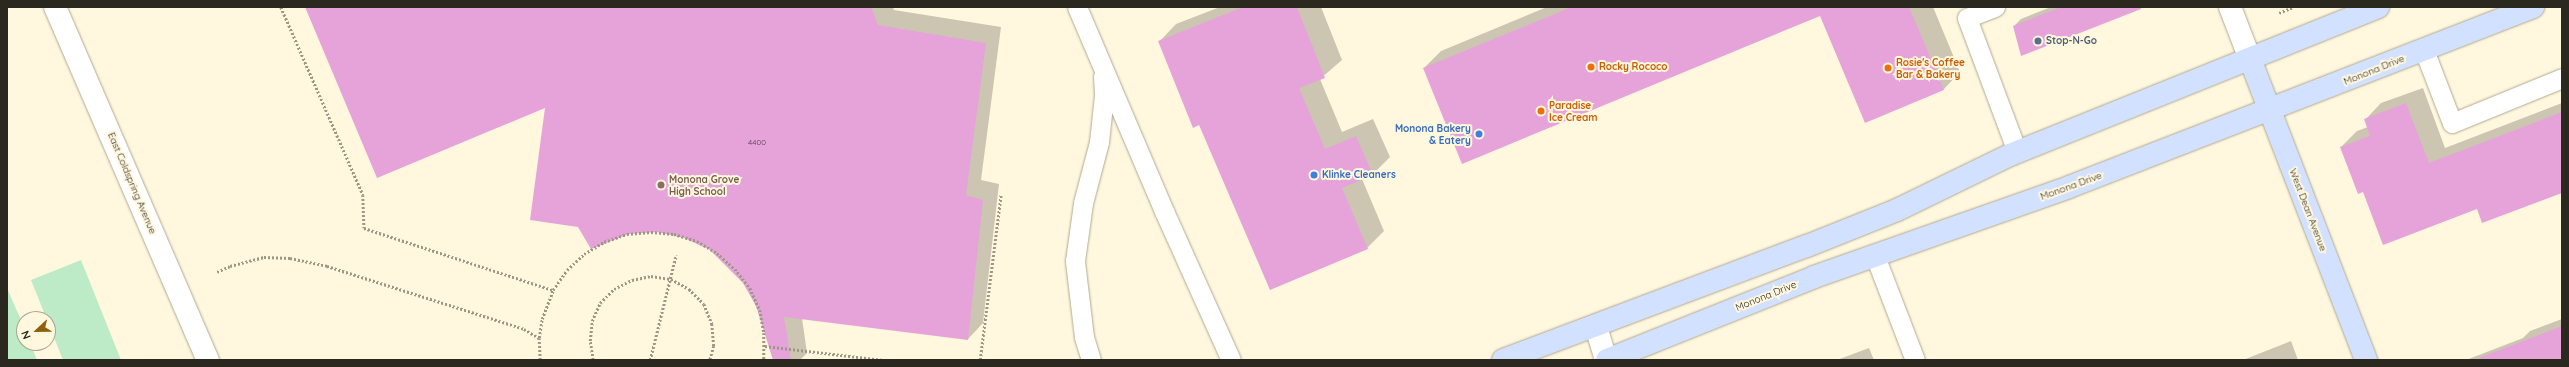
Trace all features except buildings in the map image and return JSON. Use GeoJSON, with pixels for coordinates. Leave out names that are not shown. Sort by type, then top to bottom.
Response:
{"type":"FeatureCollection","features":[{"type":"Feature","properties":{"kind":"street","name":"East Coldspring Avenue"},"geometry":{"type":"LineString","coordinates":[[55,7],[208,360]]}},
{"type":"Feature","properties":{"kind":"street"},"geometry":{"type":"LineString","coordinates":[[2230,7],[2250,59]]}},
{"type":"Feature","properties":{"kind":"street"},"geometry":{"type":"LineString","coordinates":[[1503,360],[1596,327],[1897,210],[2017,152],[2378,7]]}},
{"type":"Feature","properties":{"kind":"street","name":"Monona Drive"},"geometry":{"type":"LineString","coordinates":[[1607,360],[1814,277],[2062,190],[2270,111],[2533,7]]}},
{"type":"Feature","properties":{"kind":"street","name":"West Dean Avenue"},"geometry":{"type":"LineString","coordinates":[[2250,59],[2366,360]]}},
{"type":"Feature","properties":{"kind":"street"},"geometry":{"type":"LineString","coordinates":[[1596,327],[1607,360]]}},
{"type":"Feature","properties":{"kind":"lane"},"geometry":{"type":"LineString","coordinates":[[1077,7],[1164,211],[1231,360]]}},
{"type":"Feature","properties":{"kind":"lane"},"geometry":{"type":"LineString","coordinates":[[1995,7],[1967,18],[2017,152]]}},
{"type":"Feature","properties":{"kind":"lane"},"geometry":{"type":"LineString","coordinates":[[2424,50],[2452,122],[2562,78]]}},
{"type":"Feature","properties":{"kind":"lane"},"geometry":{"type":"LineString","coordinates":[[1091,360],[1084,337],[1075,261],[1080,218],[1099,142],[1104,95],[1103,66]]}},
{"type":"Feature","properties":{"kind":"lane"},"geometry":{"type":"LineString","coordinates":[[1875,256],[1915,360]]}},
{"type":"Feature","properties":{"kind":"path"},"geometry":{"type":"LineString","coordinates":[[281,7],[363,195],[364,228],[553,290]]}},
{"type":"Feature","properties":{"kind":"path"},"geometry":{"type":"LineString","coordinates":[[2279,13],[2293,7]]}},
{"type":"Feature","properties":{"kind":"path"},"geometry":{"type":"LineString","coordinates":[[980,360],[1001,194]]}},
{"type":"Feature","properties":{"kind":"path"},"geometry":{"type":"LineString","coordinates":[[540,360],[539,338],[542,319],[553,290],[567,270],[584,254],[604,242],[627,234],[651,232],[674,234],[697,241],[718,253],[735,269],[750,288],[760,310],[765,346],[764,360]]}},
{"type":"Feature","properties":{"kind":"path"},"geometry":{"type":"LineString","coordinates":[[650,360],[676,255]]}},
{"type":"Feature","properties":{"kind":"path"},"geometry":{"type":"LineString","coordinates":[[217,272],[230,266],[264,257],[290,258],[327,266],[524,329],[539,338]]}},
{"type":"Feature","properties":{"kind":"path"},"geometry":{"type":"LineString","coordinates":[[593,360],[590,341],[592,321],[600,303],[614,289],[632,280],[651,276],[670,279],[689,289],[704,304],[712,324],[714,346],[710,360]]}},
{"type":"Feature","properties":{"kind":"path"},"geometry":{"type":"LineString","coordinates":[[765,346],[883,360]]}},
{"type":"Feature","properties":{"kind":"green space"},"geometry":{"type":"Polygon","coordinates":[[[81,260],[121,360],[63,360],[56,342],[56,311],[43,311],[31,280],[81,260]]]}},
{"type":"Feature","properties":{"kind":"green space"},"geometry":{"type":"Polygon","coordinates":[[[7,288],[17,311],[16,351],[33,351],[37,360],[7,360],[7,288]]]}},
{"type":"Feature","properties":{"kind":"place","name":"Stop-N-Go"},"geometry":{"type":"Point","coordinates":[2038,41]}},
{"type":"Feature","properties":{"kind":"place","name":"Rocky Rococo"},"geometry":{"type":"Point","coordinates":[1591,67]}},
{"type":"Feature","properties":{"kind":"place","name":"Rosie's Coffee Bar & Bakery"},"geometry":{"type":"Point","coordinates":[1888,68]}},
{"type":"Feature","properties":{"kind":"place","name":"Paradise Ice Cream"},"geometry":{"type":"Point","coordinates":[1541,111]}},
{"type":"Feature","properties":{"kind":"place","name":"Monona Bakery & Eatery"},"geometry":{"type":"Point","coordinates":[1479,134]}},
{"type":"Feature","properties":{"kind":"place","name":"Klinke Cleaners"},"geometry":{"type":"Point","coordinates":[1314,175]}},
{"type":"Feature","properties":{"kind":"place","name":"Monona Grove High School"},"geometry":{"type":"Point","coordinates":[661,185]}}]}
